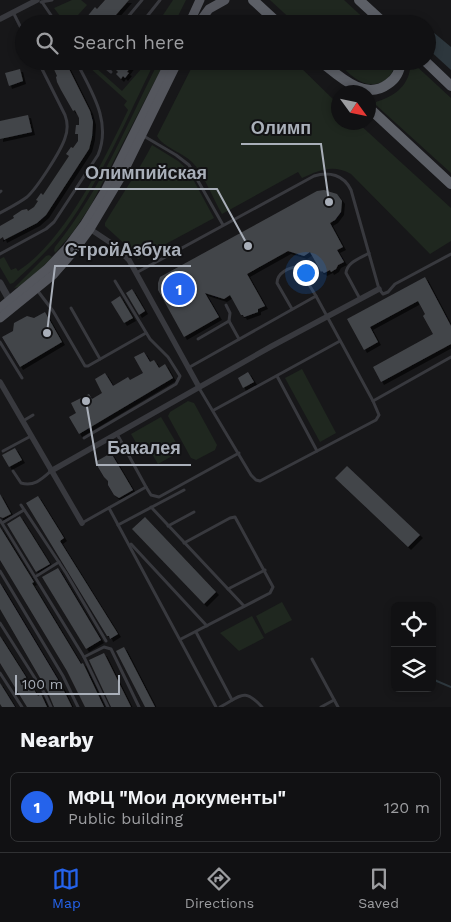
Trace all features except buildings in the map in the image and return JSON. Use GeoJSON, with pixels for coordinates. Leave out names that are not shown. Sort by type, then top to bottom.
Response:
{"type":"FeatureCollection","features":[{"type":"Feature","properties":{"kind":"highway"},"geometry":{"type":"LineString","coordinates":[[253,0],[269,15]]}},
{"type":"Feature","properties":{"kind":"highway"},"geometry":{"type":"LineString","coordinates":[[359,0],[375,15]]}},
{"type":"Feature","properties":{"kind":"highway"},"geometry":{"type":"LineString","coordinates":[[329,70],[345,85]]}},
{"type":"Feature","properties":{"kind":"highway"},"geometry":{"type":"LineString","coordinates":[[331,70],[356,87],[368,90],[377,90],[392,82],[399,70]]}},
{"type":"Feature","properties":{"kind":"highway"},"geometry":{"type":"LineString","coordinates":[[434,70],[451,86]]}},
{"type":"Feature","properties":{"kind":"highway"},"geometry":{"type":"LineString","coordinates":[[376,114],[451,184]]}},
{"type":"Feature","properties":{"kind":"main road"},"geometry":{"type":"LineString","coordinates":[[194,15],[200,0]]}},
{"type":"Feature","properties":{"kind":"main road"},"geometry":{"type":"LineString","coordinates":[[205,15],[209,9],[225,0]]}},
{"type":"Feature","properties":{"kind":"main road"},"geometry":{"type":"LineString","coordinates":[[246,0],[263,9]]}},
{"type":"Feature","properties":{"kind":"main road"},"geometry":{"type":"LineString","coordinates":[[0,308],[13,304],[36,290],[63,263],[111,194],[166,70]]}},
{"type":"Feature","properties":{"kind":"main road"},"geometry":{"type":"LineString","coordinates":[[138,134],[173,70]]}},
{"type":"Feature","properties":{"kind":"main road"},"geometry":{"type":"LineString","coordinates":[[0,318],[87,227]]}},
{"type":"Feature","properties":{"kind":"street"},"geometry":{"type":"LineString","coordinates":[[0,19],[39,1]]}},
{"type":"Feature","properties":{"kind":"street"},"geometry":{"type":"LineString","coordinates":[[87,227],[119,248],[129,260],[199,388]]}},
{"type":"Feature","properties":{"kind":"street"},"geometry":{"type":"LineString","coordinates":[[0,283],[13,304]]}},
{"type":"Feature","properties":{"kind":"street"},"geometry":{"type":"LineString","coordinates":[[51,471],[327,316],[379,289]]}},
{"type":"Feature","properties":{"kind":"street"},"geometry":{"type":"LineString","coordinates":[[0,382],[82,523]]}},
{"type":"Feature","properties":{"kind":"lane"},"geometry":{"type":"LineString","coordinates":[[39,1],[52,0]]}},
{"type":"Feature","properties":{"kind":"lane"},"geometry":{"type":"LineString","coordinates":[[130,15],[142,0]]}},
{"type":"Feature","properties":{"kind":"lane"},"geometry":{"type":"LineString","coordinates":[[148,15],[160,0]]}},
{"type":"Feature","properties":{"kind":"lane"},"geometry":{"type":"LineString","coordinates":[[39,1],[50,15]]}},
{"type":"Feature","properties":{"kind":"lane"},"geometry":{"type":"LineString","coordinates":[[13,12],[15,16]]}},
{"type":"Feature","properties":{"kind":"lane"},"geometry":{"type":"LineString","coordinates":[[0,213],[24,199],[30,193],[59,151],[66,135],[65,115],[42,70]]}},
{"type":"Feature","properties":{"kind":"lane"},"geometry":{"type":"LineString","coordinates":[[0,254],[46,229],[54,222],[98,155],[104,130],[101,116],[80,70]]}},
{"type":"Feature","properties":{"kind":"lane"},"geometry":{"type":"LineString","coordinates":[[138,134],[176,155],[189,165],[223,225]]}},
{"type":"Feature","properties":{"kind":"lane"},"geometry":{"type":"LineString","coordinates":[[136,272],[314,176],[330,174],[342,179],[349,186],[353,195],[379,289],[383,294],[395,284],[451,254]]}},
{"type":"Feature","properties":{"kind":"lane"},"geometry":{"type":"LineString","coordinates":[[360,299],[346,270],[349,265],[370,253]]}},
{"type":"Feature","properties":{"kind":"lane"},"geometry":{"type":"LineString","coordinates":[[199,388],[254,478],[260,481],[376,420],[379,415],[373,401],[316,296],[298,267],[293,267],[279,275],[277,283],[292,309]]}},
{"type":"Feature","properties":{"kind":"lane"},"geometry":{"type":"LineString","coordinates":[[84,438],[179,381],[180,376],[171,360],[152,343],[116,281]]}},
{"type":"Feature","properties":{"kind":"lane"},"geometry":{"type":"LineString","coordinates":[[36,290],[53,311],[86,366],[146,333]]}},
{"type":"Feature","properties":{"kind":"lane"},"geometry":{"type":"LineString","coordinates":[[187,368],[316,296]]}},
{"type":"Feature","properties":{"kind":"lane"},"geometry":{"type":"LineString","coordinates":[[226,305],[230,313],[229,321],[239,339]]}},
{"type":"Feature","properties":{"kind":"lane"},"geometry":{"type":"LineString","coordinates":[[71,308],[100,360]]}},
{"type":"Feature","properties":{"kind":"lane"},"geometry":{"type":"LineString","coordinates":[[198,339],[229,321]]}},
{"type":"Feature","properties":{"kind":"lane"},"geometry":{"type":"LineString","coordinates":[[214,410],[340,341]]}},
{"type":"Feature","properties":{"kind":"lane"},"geometry":{"type":"LineString","coordinates":[[0,342],[22,378]]}},
{"type":"Feature","properties":{"kind":"lane"},"geometry":{"type":"LineString","coordinates":[[373,401],[451,357]]}},
{"type":"Feature","properties":{"kind":"lane"},"geometry":{"type":"LineString","coordinates":[[277,376],[317,451]]}},
{"type":"Feature","properties":{"kind":"lane"},"geometry":{"type":"LineString","coordinates":[[23,422],[33,416]]}},
{"type":"Feature","properties":{"kind":"lane"},"geometry":{"type":"LineString","coordinates":[[117,434],[151,495],[159,497],[239,453]]}},
{"type":"Feature","properties":{"kind":"lane"},"geometry":{"type":"LineString","coordinates":[[3,451],[31,436]]}},
{"type":"Feature","properties":{"kind":"lane"},"geometry":{"type":"LineString","coordinates":[[13,471],[21,483],[28,484],[38,482],[51,471]]}},
{"type":"Feature","properties":{"kind":"lane"},"geometry":{"type":"LineString","coordinates":[[82,523],[146,486]]}},
{"type":"Feature","properties":{"kind":"lane"},"geometry":{"type":"LineString","coordinates":[[118,525],[184,490]]}},
{"type":"Feature","properties":{"kind":"lane"},"geometry":{"type":"LineString","coordinates":[[21,505],[59,562],[106,640]]}},
{"type":"Feature","properties":{"kind":"lane"},"geometry":{"type":"LineString","coordinates":[[151,507],[244,606]]}},
{"type":"Feature","properties":{"kind":"lane"},"geometry":{"type":"LineString","coordinates":[[109,508],[216,707]]}},
{"type":"Feature","properties":{"kind":"lane"},"geometry":{"type":"LineString","coordinates":[[24,510],[1,522],[84,657],[108,707]]}},
{"type":"Feature","properties":{"kind":"lane"},"geometry":{"type":"LineString","coordinates":[[168,526],[194,512]]}},
{"type":"Feature","properties":{"kind":"lane"},"geometry":{"type":"LineString","coordinates":[[180,640],[272,590],[273,585],[235,517],[184,543]]}},
{"type":"Feature","properties":{"kind":"lane"},"geometry":{"type":"LineString","coordinates":[[126,540],[207,626]]}},
{"type":"Feature","properties":{"kind":"lane"},"geometry":{"type":"LineString","coordinates":[[35,577],[59,562]]}},
{"type":"Feature","properties":{"kind":"lane"},"geometry":{"type":"LineString","coordinates":[[228,589],[264,570]]}},
{"type":"Feature","properties":{"kind":"lane"},"geometry":{"type":"LineString","coordinates":[[0,571],[63,676],[78,707]]}},
{"type":"Feature","properties":{"kind":"lane"},"geometry":{"type":"LineString","coordinates":[[0,623],[45,694],[51,707]]}},
{"type":"Feature","properties":{"kind":"lane"},"geometry":{"type":"LineString","coordinates":[[196,632],[232,700]]}},
{"type":"Feature","properties":{"kind":"lane"},"geometry":{"type":"LineString","coordinates":[[84,657],[104,647],[111,650],[139,707]]}},
{"type":"Feature","properties":{"kind":"lane"},"geometry":{"type":"LineString","coordinates":[[312,659],[338,707]]}},
{"type":"Feature","properties":{"kind":"lane"},"geometry":{"type":"LineString","coordinates":[[0,672],[22,707]]}},
{"type":"Feature","properties":{"kind":"lane"},"geometry":{"type":"LineString","coordinates":[[220,707],[244,695],[254,698],[262,707]]}},
{"type":"Feature","properties":{"kind":"lane"},"geometry":{"type":"LineString","coordinates":[[321,707],[334,700]]}},
{"type":"Feature","properties":{"kind":"shaded area"},"geometry":{"type":"Polygon","coordinates":[[[72,0],[81,0],[87,5],[78,15],[59,15],[54,8],[72,0]]]}},
{"type":"Feature","properties":{"kind":"shaded area"},"geometry":{"type":"Polygon","coordinates":[[[173,0],[186,0],[178,15],[163,15],[173,0]]]}},
{"type":"Feature","properties":{"kind":"shaded area"},"geometry":{"type":"Polygon","coordinates":[[[270,0],[344,0],[360,15],[286,15],[270,0]]]}},
{"type":"Feature","properties":{"kind":"shaded area"},"geometry":{"type":"Polygon","coordinates":[[[436,34],[451,47],[451,70],[436,56],[436,34]]]}},
{"type":"Feature","properties":{"kind":"shaded area"},"geometry":{"type":"Polygon","coordinates":[[[92,70],[98,70],[122,91],[140,70],[151,70],[113,147],[78,210],[53,243],[27,270],[10,284],[0,267],[0,259],[4,257],[11,270],[16,268],[18,271],[35,258],[52,240],[82,198],[95,175],[128,110],[124,105],[127,101],[92,70]]]}},
{"type":"Feature","properties":{"kind":"shaded area"},"geometry":{"type":"Polygon","coordinates":[[[155,70],[160,70],[91,205],[73,232],[55,253],[55,247],[86,204],[155,70]]]}},
{"type":"Feature","properties":{"kind":"shaded area"},"geometry":{"type":"Polygon","coordinates":[[[190,70],[303,70],[331,97],[331,130],[366,130],[451,208],[451,241],[430,254],[351,174],[338,169],[326,169],[302,178],[298,172],[222,214],[192,162],[157,136],[190,70]]]}},
{"type":"Feature","properties":{"kind":"shaded area"},"geometry":{"type":"Polygon","coordinates":[[[346,70],[393,70],[389,77],[377,84],[363,83],[346,70]]]}},
{"type":"Feature","properties":{"kind":"shaded area"},"geometry":{"type":"Polygon","coordinates":[[[410,70],[421,70],[451,98],[451,173],[376,105],[376,102],[387,98],[400,89],[407,80],[410,70]]]}},
{"type":"Feature","properties":{"kind":"shaded area"},"geometry":{"type":"Polygon","coordinates":[[[152,145],[178,161],[188,170],[214,218],[138,259],[105,226],[105,223],[152,145]]]}},
{"type":"Feature","properties":{"kind":"shaded area"},"geometry":{"type":"Polygon","coordinates":[[[46,256],[52,257],[34,276],[19,287],[14,288],[46,256]]]}},
{"type":"Feature","properties":{"kind":"shaded area"},"geometry":{"type":"Polygon","coordinates":[[[302,369],[336,433],[320,442],[285,378],[302,369]]]}},
{"type":"Feature","properties":{"kind":"shaded area"},"geometry":{"type":"Polygon","coordinates":[[[188,401],[194,403],[217,445],[215,450],[196,460],[191,458],[168,416],[170,412],[188,401]]]}},
{"type":"Feature","properties":{"kind":"shaded area"},"geometry":{"type":"Polygon","coordinates":[[[161,417],[181,451],[158,464],[149,449],[142,453],[131,434],[161,417]]]}},
{"type":"Feature","properties":{"kind":"shaded area"},"geometry":{"type":"Polygon","coordinates":[[[282,602],[292,620],[265,634],[256,616],[282,602]]]}},
{"type":"Feature","properties":{"kind":"shaded area"},"geometry":{"type":"Polygon","coordinates":[[[252,616],[264,638],[239,651],[220,633],[252,616]]]}},
{"type":"Feature","properties":{"kind":"waterway"},"geometry":{"type":"LineString","coordinates":[[436,681],[451,687]]}},
{"type":"Feature","properties":{"kind":"place","name":"Олимп"},"geometry":{"type":"Point","coordinates":[329,202]}},
{"type":"Feature","properties":{"kind":"place","name":"Олимпийская"},"geometry":{"type":"Point","coordinates":[248,246]}},
{"type":"Feature","properties":{"kind":"place","name":"МФЦ \"Мои документы\""},"geometry":{"type":"Point","coordinates":[179,289]}},
{"type":"Feature","properties":{"kind":"place","name":"СтройАзбука"},"geometry":{"type":"Point","coordinates":[47,333]}},
{"type":"Feature","properties":{"kind":"place","name":"Бакалея"},"geometry":{"type":"Point","coordinates":[86,401]}}]}
